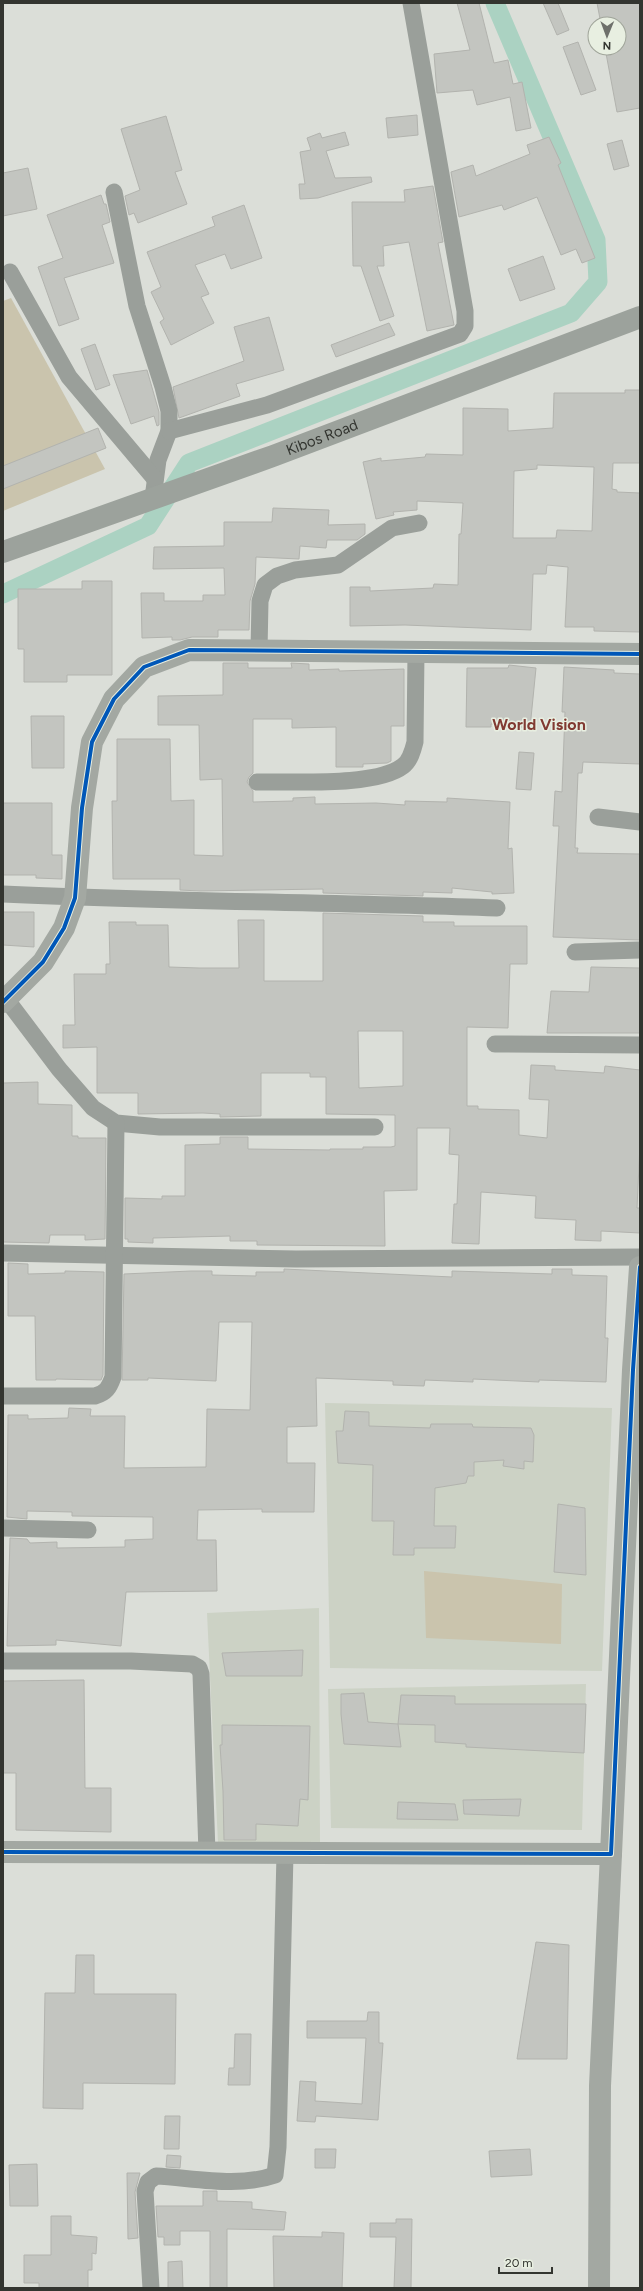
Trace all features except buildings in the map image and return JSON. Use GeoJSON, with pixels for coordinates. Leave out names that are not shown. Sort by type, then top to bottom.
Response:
{"type":"FeatureCollection","features":[{"type":"Feature","properties":{"kind":"main road","name":"Kibos Road"},"geometry":{"type":"LineString","coordinates":[[3,552],[154,492],[200,481],[273,456],[640,317]]}},
{"type":"Feature","properties":{"kind":"street"},"geometry":{"type":"LineString","coordinates":[[169,431],[267,405],[460,334],[465,326],[465,311],[412,3]]}},
{"type":"Feature","properties":{"kind":"street"},"geometry":{"type":"LineString","coordinates":[[114,192],[137,306],[168,405],[169,431],[158,460],[154,492]]}},
{"type":"Feature","properties":{"kind":"street"},"geometry":{"type":"LineString","coordinates":[[10,272],[69,377],[154,492]]}},
{"type":"Feature","properties":{"kind":"street"},"geometry":{"type":"LineString","coordinates":[[259,651],[260,600],[265,585],[277,576],[295,570],[338,565],[392,528],[419,523]]}},
{"type":"Feature","properties":{"kind":"street"},"geometry":{"type":"LineString","coordinates":[[375,1127],[160,1127],[116,1123],[92,1108],[5,1001],[43,962],[64,928],[75,898],[82,808],[92,742],[114,699],[144,667],[189,650],[640,654]]}},
{"type":"Feature","properties":{"kind":"street"},"geometry":{"type":"LineString","coordinates":[[257,782],[355,781],[375,778],[392,773],[404,766],[412,754],[415,742],[416,652]]}},
{"type":"Feature","properties":{"kind":"street"},"geometry":{"type":"LineString","coordinates":[[598,817],[640,822]]}},
{"type":"Feature","properties":{"kind":"street"},"geometry":{"type":"LineString","coordinates":[[3,894],[75,898],[497,908]]}},
{"type":"Feature","properties":{"kind":"street"},"geometry":{"type":"LineString","coordinates":[[575,952],[640,950]]}},
{"type":"Feature","properties":{"kind":"street"},"geometry":{"type":"LineString","coordinates":[[495,1044],[640,1045]]}},
{"type":"Feature","properties":{"kind":"street"},"geometry":{"type":"LineString","coordinates":[[3,1396],[95,1396],[103,1394],[109,1388],[113,1377],[116,1255],[116,1123]]}},
{"type":"Feature","properties":{"kind":"street"},"geometry":{"type":"LineString","coordinates":[[3,1253],[296,1259],[640,1257]]}},
{"type":"Feature","properties":{"kind":"street"},"geometry":{"type":"LineString","coordinates":[[599,2288],[600,2086],[611,1854],[635,1455],[633,1370],[640,1268]]}},
{"type":"Feature","properties":{"kind":"street"},"geometry":{"type":"LineString","coordinates":[[3,1528],[88,1530]]}},
{"type":"Feature","properties":{"kind":"street"},"geometry":{"type":"LineString","coordinates":[[3,1661],[131,1661],[192,1664],[199,1668],[201,1674],[207,1853]]}},
{"type":"Feature","properties":{"kind":"street"},"geometry":{"type":"LineString","coordinates":[[3,1852],[611,1854]]}},
{"type":"Feature","properties":{"kind":"street"},"geometry":{"type":"LineString","coordinates":[[151,2288],[145,2191],[148,2182],[156,2176],[235,2181],[259,2180],[274,2175],[278,2147],[285,1854]]}},
{"type":"Feature","properties":{"kind":"shaded area"},"geometry":{"type":"Polygon","coordinates":[[[11,298],[105,469],[3,511],[3,301],[11,298]]]}},
{"type":"Feature","properties":{"kind":"shaded area"},"geometry":{"type":"Polygon","coordinates":[[[325,1403],[612,1408],[602,1671],[330,1668],[325,1403]]]}},
{"type":"Feature","properties":{"kind":"shaded area"},"geometry":{"type":"Polygon","coordinates":[[[424,1571],[562,1584],[561,1644],[426,1638],[424,1571]]]}},
{"type":"Feature","properties":{"kind":"shaded area"},"geometry":{"type":"Polygon","coordinates":[[[319,1608],[320,1843],[218,1843],[207,1613],[319,1608]]]}},
{"type":"Feature","properties":{"kind":"shaded area"},"geometry":{"type":"Polygon","coordinates":[[[586,1684],[582,1830],[331,1828],[328,1689],[586,1684]]]}},
{"type":"Feature","properties":{"kind":"waterway"},"geometry":{"type":"LineString","coordinates":[[3,594],[148,526],[189,463],[571,313],[598,282],[596,240],[495,3]]}},
{"type":"Feature","properties":{"kind":"cycle path"},"geometry":{"type":"LineString","coordinates":[[3,1002],[43,962],[64,928],[75,898],[82,808],[92,742],[114,699],[144,667],[189,650],[640,654]]}},
{"type":"Feature","properties":{"kind":"cycle path"},"geometry":{"type":"LineString","coordinates":[[3,1852],[611,1854],[633,1370],[640,1267]]}},
{"type":"Feature","properties":{"kind":"district","name":"World Vision"},"geometry":{"type":"Point","coordinates":[539,724]}}]}
